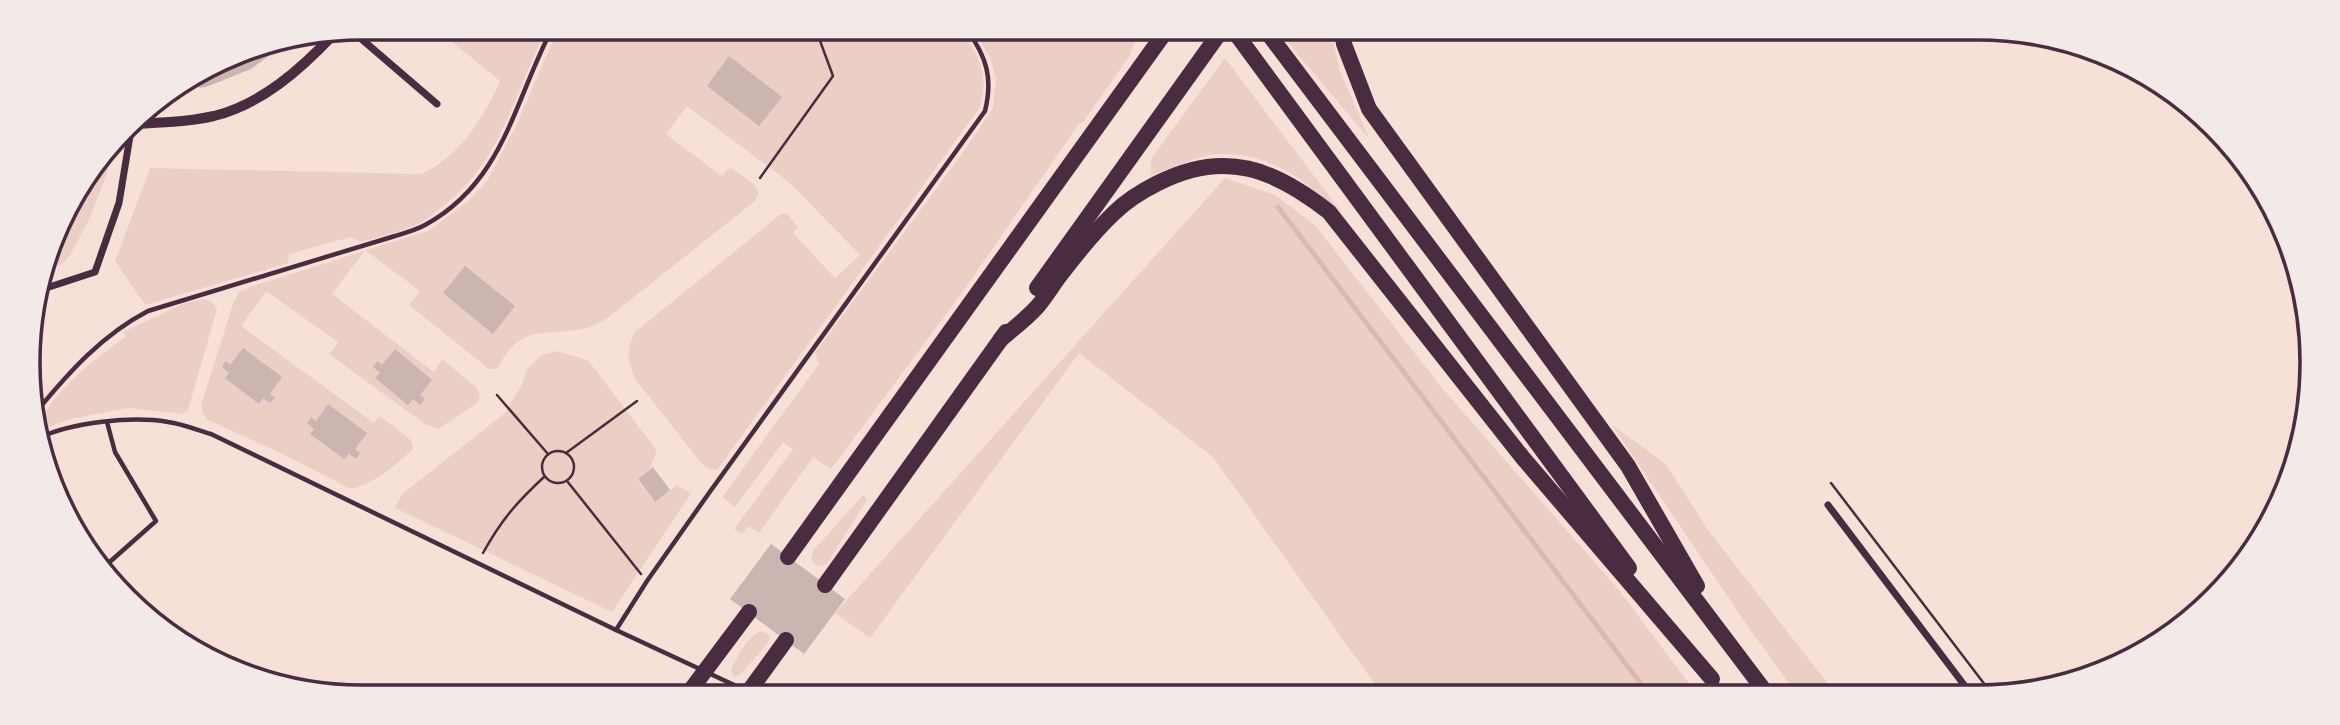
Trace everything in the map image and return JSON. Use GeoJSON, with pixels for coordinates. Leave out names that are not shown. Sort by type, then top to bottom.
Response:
{"type":"FeatureCollection","features":[{"type":"Feature","properties":{"kind":"highway"},"geometry":{"type":"LineString","coordinates":[[788,557],[1159,40]]}},
{"type":"Feature","properties":{"kind":"highway"},"geometry":{"type":"LineString","coordinates":[[825,585],[1215,40]]}},
{"type":"Feature","properties":{"kind":"highway"},"geometry":{"type":"LineString","coordinates":[[1241,40],[1716,685]]}},
{"type":"Feature","properties":{"kind":"highway"},"geometry":{"type":"LineString","coordinates":[[1274,40],[1761,685]]}},
{"type":"Feature","properties":{"kind":"highway"},"geometry":{"type":"LineString","coordinates":[[1343,40],[1368,109],[1628,466],[1730,642]]}},
{"type":"Feature","properties":{"kind":"highway"},"geometry":{"type":"LineString","coordinates":[[1001,339],[1037,307],[1080,250],[1115,211],[1150,187],[1170,176],[1206,166],[1249,168],[1274,177],[1300,190],[1329,212],[1523,458],[1712,679]]}},
{"type":"Feature","properties":{"kind":"highway"},"geometry":{"type":"LineString","coordinates":[[695,685],[749,612]]}},
{"type":"Feature","properties":{"kind":"highway"},"geometry":{"type":"LineString","coordinates":[[752,685],[786,640]]}},
{"type":"Feature","properties":{"kind":"street"},"geometry":{"type":"LineString","coordinates":[[362,40],[436,104]]}},
{"type":"Feature","properties":{"kind":"street"},"geometry":{"type":"LineString","coordinates":[[147,123],[214,116],[238,108],[290,76],[326,42]]}},
{"type":"Feature","properties":{"kind":"street"},"geometry":{"type":"LineString","coordinates":[[49,287],[95,272],[119,203],[129,141]]}},
{"type":"Feature","properties":{"kind":"street"},"geometry":{"type":"LineString","coordinates":[[1828,505],[1964,685]]}},
{"type":"Feature","properties":{"kind":"lane"},"geometry":{"type":"LineString","coordinates":[[43,404],[69,373],[122,324],[148,311],[395,236],[425,225],[449,209],[483,176],[510,126],[547,40]]}},
{"type":"Feature","properties":{"kind":"lane"},"geometry":{"type":"LineString","coordinates":[[616,630],[647,581],[985,111],[990,78],[986,61],[973,40]]}},
{"type":"Feature","properties":{"kind":"lane"},"geometry":{"type":"LineString","coordinates":[[107,422],[115,452],[156,522],[110,562]]}},
{"type":"Feature","properties":{"kind":"lane"},"geometry":{"type":"LineString","coordinates":[[48,435],[86,424],[107,422],[168,422],[211,434],[735,685]]}},
{"type":"Feature","properties":{"kind":"path"},"geometry":{"type":"LineString","coordinates":[[760,178],[833,76],[820,40]]}},
{"type":"Feature","properties":{"kind":"path"},"geometry":{"type":"LineString","coordinates":[[496,395],[548,454]]}},
{"type":"Feature","properties":{"kind":"path"},"geometry":{"type":"LineString","coordinates":[[566,453],[637,401]]}},
{"type":"Feature","properties":{"kind":"path"},"geometry":{"type":"LineString","coordinates":[[556,451],[566,453],[570,457],[574,467],[567,481],[552,483],[544,477],[542,462],[548,454],[556,451]]}},
{"type":"Feature","properties":{"kind":"path"},"geometry":{"type":"LineString","coordinates":[[478,563],[498,526],[514,504],[544,477]]}},
{"type":"Feature","properties":{"kind":"path"},"geometry":{"type":"LineString","coordinates":[[567,481],[647,581]]}},
{"type":"Feature","properties":{"kind":"path"},"geometry":{"type":"LineString","coordinates":[[1831,483],[1985,685]]}},
{"type":"Feature","properties":{"kind":"shaded area"},"geometry":{"type":"Polygon","coordinates":[[[450,40],[542,40],[505,124],[479,169],[463,189],[422,222],[361,242],[351,237],[289,254],[288,263],[145,305],[115,261],[150,168],[421,174],[459,147],[478,123],[500,81],[450,40]]]}},
{"type":"Feature","properties":{"kind":"shaded area"},"geometry":{"type":"Polygon","coordinates":[[[553,40],[968,40],[982,68],[984,88],[978,110],[717,470],[702,464],[636,380],[629,356],[635,332],[781,214],[787,214],[798,227],[793,233],[835,278],[860,255],[790,183],[687,106],[666,134],[722,176],[730,167],[754,184],[759,192],[755,201],[609,317],[590,327],[527,337],[516,343],[497,369],[489,369],[409,305],[420,291],[366,250],[430,230],[468,201],[487,181],[515,128],[553,40]]]}},
{"type":"Feature","properties":{"kind":"shaded area"},"geometry":{"type":"Polygon","coordinates":[[[980,40],[1136,40],[1130,55],[1084,121],[1079,124],[959,297],[831,469],[813,457],[759,533],[749,526],[742,534],[734,529],[793,449],[783,442],[735,507],[722,497],[819,364],[815,353],[993,108],[996,79],[990,58],[980,40]]]}},
{"type":"Feature","properties":{"kind":"shaded area"},"geometry":{"type":"Polygon","coordinates":[[[1286,40],[1333,40],[1340,71],[1370,140],[1286,40]]]}},
{"type":"Feature","properties":{"kind":"shaded area"},"geometry":{"type":"Polygon","coordinates":[[[1225,58],[1342,213],[1286,171],[1255,158],[1211,155],[1151,175],[1151,159],[1225,58]]]}},
{"type":"Feature","properties":{"kind":"shaded area"},"geometry":{"type":"Polygon","coordinates":[[[106,167],[107,174],[88,222],[63,263],[55,267],[73,220],[106,167]]]}},
{"type":"Feature","properties":{"kind":"shaded area"},"geometry":{"type":"Polygon","coordinates":[[[1225,178],[1275,195],[1314,224],[1442,388],[1619,590],[1690,685],[1375,685],[1213,457],[1079,353],[870,638],[835,613],[1225,178]]]}},
{"type":"Feature","properties":{"kind":"shaded area"},"geometry":{"type":"Polygon","coordinates":[[[364,251],[332,294],[434,372],[442,359],[477,388],[480,397],[477,403],[438,429],[425,424],[329,354],[338,342],[266,291],[241,326],[374,423],[380,416],[411,440],[413,449],[392,467],[368,483],[351,489],[208,420],[201,405],[239,292],[364,251]]]}},
{"type":"Feature","properties":{"kind":"shaded area"},"geometry":{"type":"Polygon","coordinates":[[[203,299],[211,301],[217,309],[188,410],[183,414],[128,408],[70,419],[49,427],[46,424],[45,417],[54,400],[91,363],[126,337],[123,332],[185,303],[203,299]]]}},
{"type":"Feature","properties":{"kind":"shaded area"},"geometry":{"type":"Polygon","coordinates":[[[557,351],[588,360],[657,451],[649,470],[637,480],[654,501],[677,485],[691,493],[612,612],[395,508],[401,495],[506,412],[527,369],[542,355],[557,351]]]}},
{"type":"Feature","properties":{"kind":"shaded area"},"geometry":{"type":"Polygon","coordinates":[[[1612,425],[1666,464],[1707,529],[1829,685],[1790,685],[1612,425]]]}},
{"type":"Feature","properties":{"kind":"shaded area"},"geometry":{"type":"Polygon","coordinates":[[[863,495],[866,501],[828,562],[817,566],[811,559],[813,551],[863,495]]]}},
{"type":"Feature","properties":{"kind":"shaded area"},"geometry":{"type":"Polygon","coordinates":[[[761,631],[769,635],[769,642],[740,675],[734,677],[731,670],[740,653],[751,638],[761,631]]]}},
{"type":"Feature","properties":{"kind":"building"},"geometry":{"type":"Polygon","coordinates":[[[274,53],[251,69],[199,88],[198,85],[220,73],[274,53]]]}},
{"type":"Feature","properties":{"kind":"building"},"geometry":{"type":"Polygon","coordinates":[[[729,56],[782,97],[759,126],[707,86],[729,56]]]}},
{"type":"Feature","properties":{"kind":"building"},"geometry":{"type":"Polygon","coordinates":[[[465,266],[515,306],[493,334],[443,293],[465,266]]]}},
{"type":"Feature","properties":{"kind":"building"},"geometry":{"type":"Polygon","coordinates":[[[243,348],[282,377],[270,394],[275,398],[270,403],[263,398],[259,404],[225,378],[229,373],[222,367],[226,361],[230,365],[243,348]]]}},
{"type":"Feature","properties":{"kind":"building"},"geometry":{"type":"Polygon","coordinates":[[[395,349],[432,380],[420,395],[425,399],[420,405],[413,399],[408,405],[375,378],[380,373],[373,367],[377,361],[382,365],[395,349]]]}},
{"type":"Feature","properties":{"kind":"building"},"geometry":{"type":"Polygon","coordinates":[[[328,404],[367,433],[355,449],[360,453],[356,459],[349,454],[344,459],[310,434],[314,429],[307,423],[311,417],[316,421],[328,404]]]}},
{"type":"Feature","properties":{"kind":"building"},"geometry":{"type":"Polygon","coordinates":[[[653,467],[670,490],[655,502],[638,479],[653,467]]]}},
{"type":"Feature","properties":{"kind":"building"},"geometry":{"type":"Polygon","coordinates":[[[771,544],[845,599],[804,654],[730,599],[771,544]]]}},
{"type":"Feature","properties":{"kind":"waterway"},"geometry":{"type":"LineString","coordinates":[[1278,207],[1642,685]]}}]}
